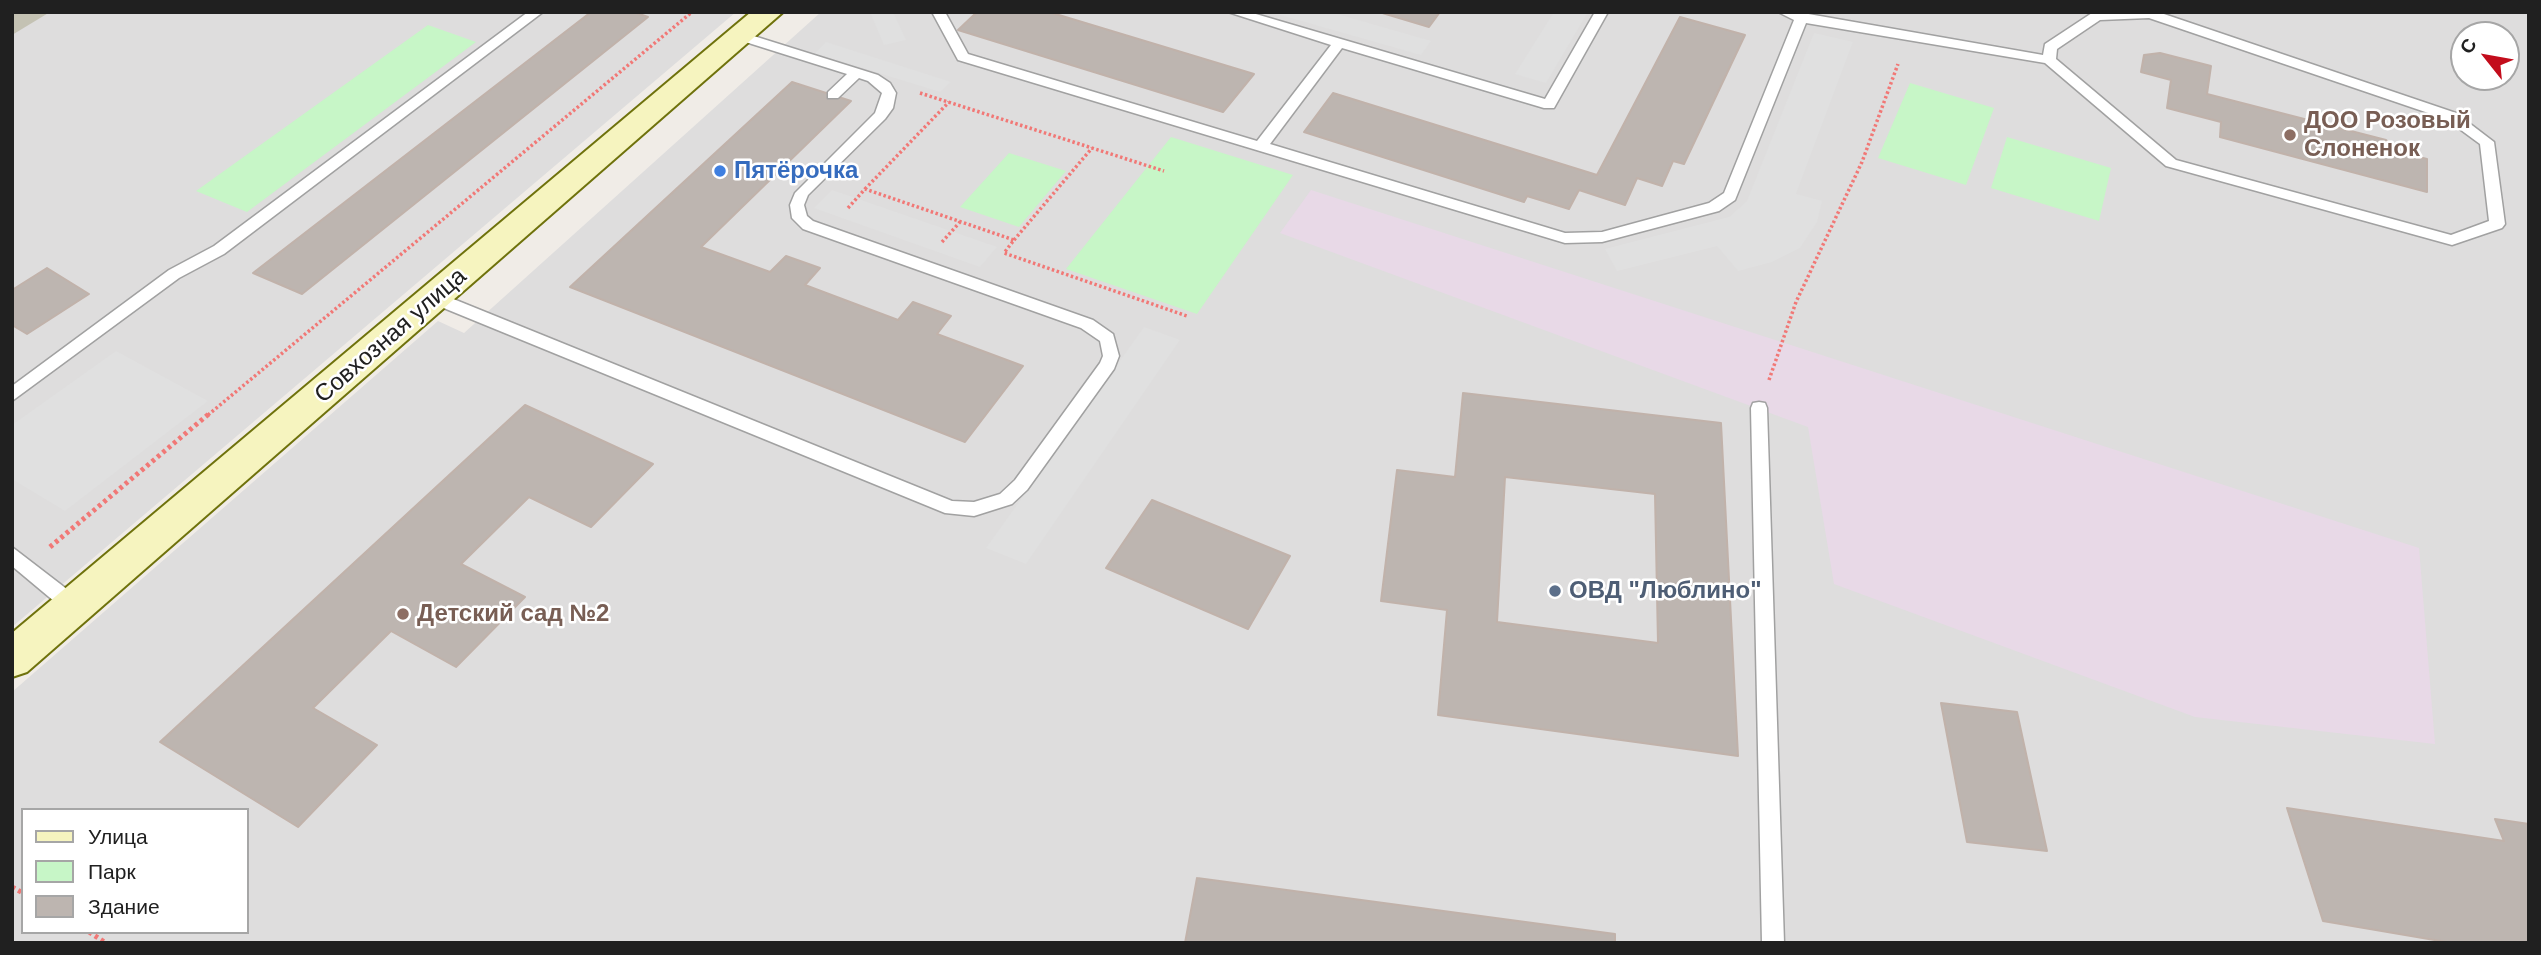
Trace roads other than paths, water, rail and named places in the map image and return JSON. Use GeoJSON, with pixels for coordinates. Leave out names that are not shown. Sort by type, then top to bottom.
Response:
{"type":"FeatureCollection","features":[{"type":"Feature","properties":{"kind":"street","name":"Совхозная улица"},"geometry":{"type":"LineString","coordinates":[[12,659],[769,12]]}},
{"type":"Feature","properties":{"kind":"lane"},"geometry":{"type":"LineString","coordinates":[[12,395],[174,274],[219,250],[537,12]]}},
{"type":"Feature","properties":{"kind":"lane"},"geometry":{"type":"LineString","coordinates":[[938,12],[963,57],[1565,238],[1602,237],[1714,207],[1730,196],[1801,18]]}},
{"type":"Feature","properties":{"kind":"lane"},"geometry":{"type":"LineString","coordinates":[[1234,12],[1549,105],[1602,12]]}},
{"type":"Feature","properties":{"kind":"lane"},"geometry":{"type":"LineString","coordinates":[[1784,12],[1801,18],[2049,60],[2171,163],[2452,240],[2497,224],[2487,142],[2451,116],[2150,14],[2097,16],[2050,47],[2049,60]]}},
{"type":"Feature","properties":{"kind":"lane"},"geometry":{"type":"LineString","coordinates":[[435,298],[951,508],[974,509],[1006,499],[1021,485],[1108,365],[1111,356],[1107,338],[1087,324],[808,225],[800,218],[797,205],[802,193],[886,107],[889,93],[881,82],[873,78],[741,36]]}},
{"type":"Feature","properties":{"kind":"lane"},"geometry":{"type":"LineString","coordinates":[[1260,146],[1339,43]]}},
{"type":"Feature","properties":{"kind":"lane"},"geometry":{"type":"LineString","coordinates":[[833,95],[856,73]]}},
{"type":"Feature","properties":{"kind":"lane"},"geometry":{"type":"LineString","coordinates":[[1759,408],[1773,943]]}},
{"type":"Feature","properties":{"kind":"lane"},"geometry":{"type":"LineString","coordinates":[[19,560],[75,606]]}},
{"type":"Feature","properties":{"kind":"place","name":"ДОО Розовый Слоненок"},"geometry":{"type":"Point","coordinates":[2290,135]}},
{"type":"Feature","properties":{"kind":"place","name":"Пятёрочка"},"geometry":{"type":"Point","coordinates":[720,171]}},
{"type":"Feature","properties":{"kind":"place","name":"ОВД \"Люблино\""},"geometry":{"type":"Point","coordinates":[1555,591]}},
{"type":"Feature","properties":{"kind":"place","name":"Детский сад №2"},"geometry":{"type":"Point","coordinates":[403,614]}}]}
